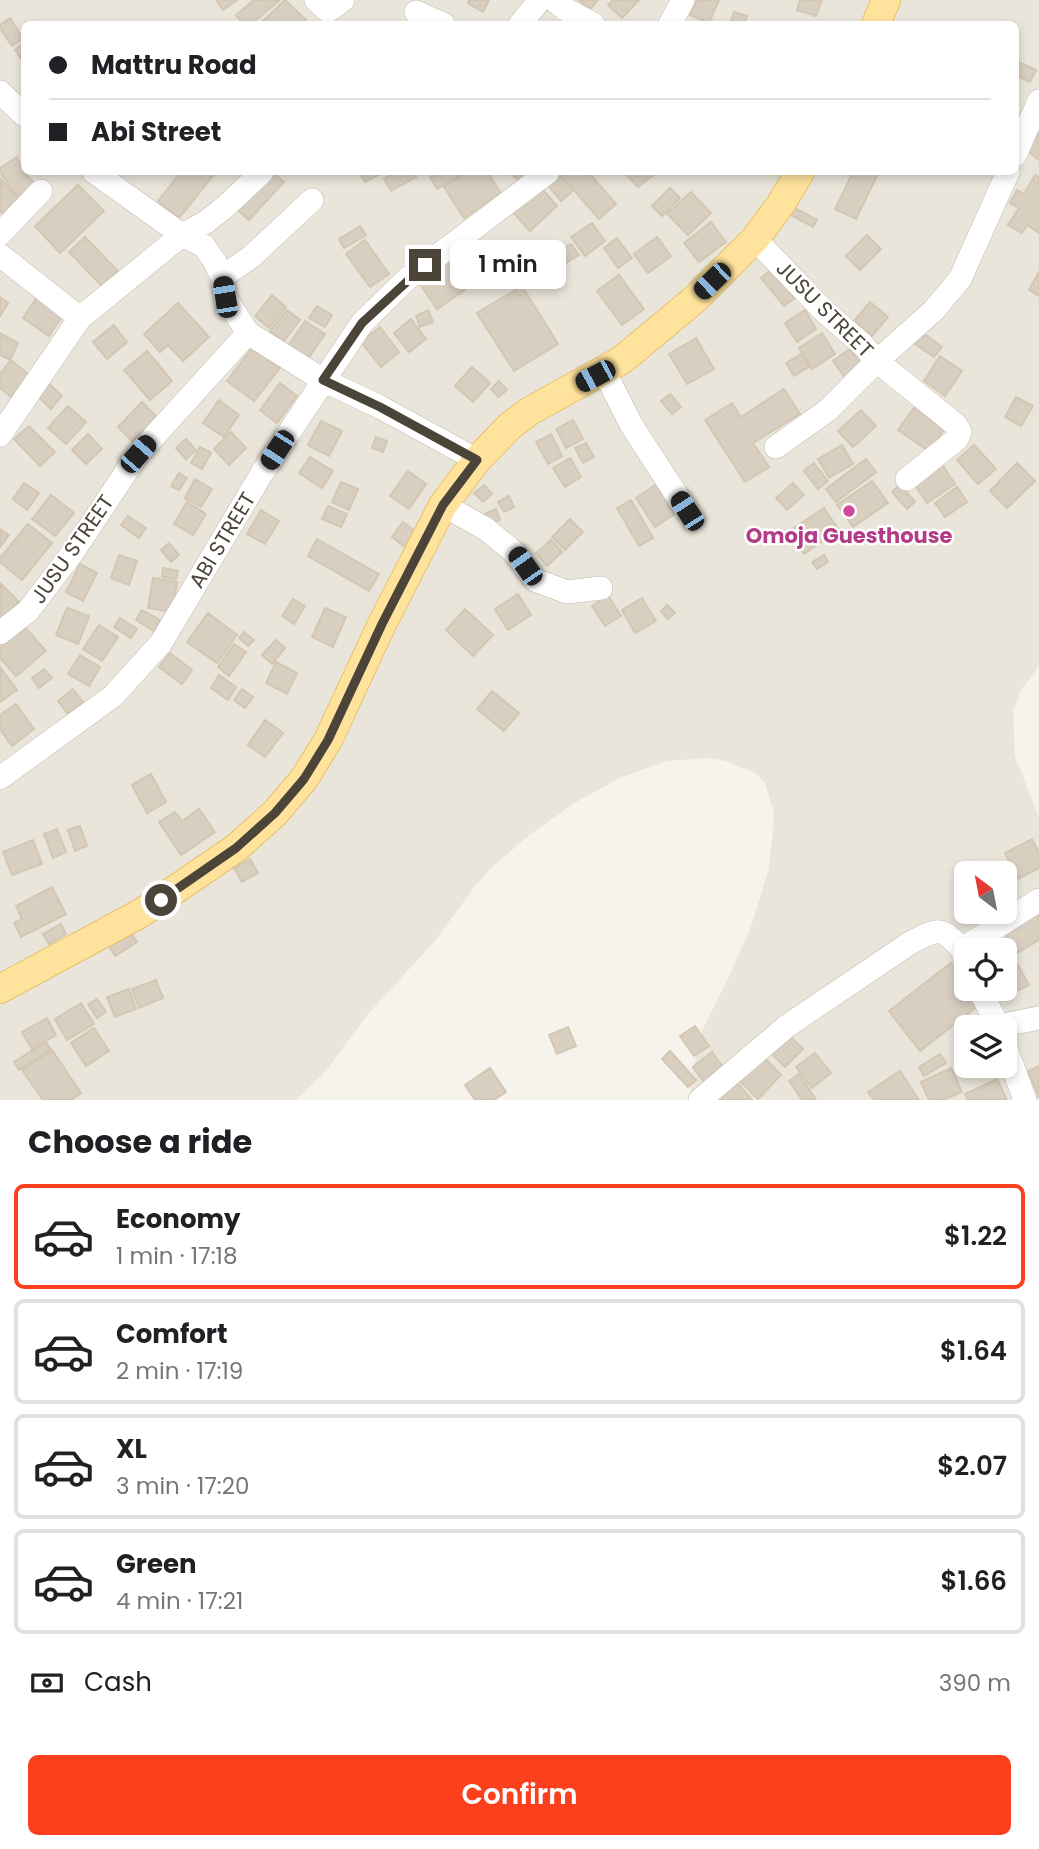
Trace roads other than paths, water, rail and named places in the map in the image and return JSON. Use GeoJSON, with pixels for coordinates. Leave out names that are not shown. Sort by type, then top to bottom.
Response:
{"type":"FeatureCollection","features":[{"type":"Feature","properties":{"kind":"main road"},"geometry":{"type":"LineString","coordinates":[[877,21],[886,0]]}},
{"type":"Feature","properties":{"kind":"main road"},"geometry":{"type":"LineString","coordinates":[[0,989],[141,913],[236,848],[275,813],[304,779],[328,740],[382,624],[443,505],[477,460],[510,426],[530,411],[622,360],[666,324],[755,239],[798,175]]}},
{"type":"Feature","properties":{"kind":"street"},"geometry":{"type":"LineString","coordinates":[[522,21],[540,0]]}},
{"type":"Feature","properties":{"kind":"street"},"geometry":{"type":"LineString","coordinates":[[554,0],[587,21]]}},
{"type":"Feature","properties":{"kind":"street"},"geometry":{"type":"LineString","coordinates":[[672,21],[683,0]]}},
{"type":"Feature","properties":{"kind":"street"},"geometry":{"type":"LineString","coordinates":[[416,12],[436,21]]}},
{"type":"Feature","properties":{"kind":"street"},"geometry":{"type":"LineString","coordinates":[[0,92],[21,112]]}},
{"type":"Feature","properties":{"kind":"street"},"geometry":{"type":"LineString","coordinates":[[1019,147],[1036,114]]}},
{"type":"Feature","properties":{"kind":"street"},"geometry":{"type":"LineString","coordinates":[[98,175],[182,235],[204,246],[222,277],[225,297],[248,333],[323,380],[380,407],[477,460]]}},
{"type":"Feature","properties":{"kind":"street"},"geometry":{"type":"LineString","coordinates":[[3,424],[80,318],[182,235],[206,222],[259,175]]}},
{"type":"Feature","properties":{"kind":"street","name":"ABI STREET"},"geometry":{"type":"LineString","coordinates":[[0,778],[113,696],[161,643],[262,473],[362,323],[407,279],[544,175]]}},
{"type":"Feature","properties":{"kind":"street","name":"JUSU STREET"},"geometry":{"type":"LineString","coordinates":[[755,239],[824,311],[877,361],[933,312],[960,279],[1007,175]]}},
{"type":"Feature","properties":{"kind":"street"},"geometry":{"type":"LineString","coordinates":[[0,234],[41,191]]}},
{"type":"Feature","properties":{"kind":"street"},"geometry":{"type":"LineString","coordinates":[[222,277],[251,257],[312,200]]}},
{"type":"Feature","properties":{"kind":"street"},"geometry":{"type":"LineString","coordinates":[[0,254],[80,318]]}},
{"type":"Feature","properties":{"kind":"street","name":"JUSU STREET"},"geometry":{"type":"LineString","coordinates":[[0,633],[28,611],[73,552],[138,454],[248,333]]}},
{"type":"Feature","properties":{"kind":"street"},"geometry":{"type":"LineString","coordinates":[[776,447],[828,410],[877,361],[956,425],[960,432],[957,439],[907,479]]}},
{"type":"Feature","properties":{"kind":"street"},"geometry":{"type":"LineString","coordinates":[[604,371],[632,426],[687,511]]}},
{"type":"Feature","properties":{"kind":"street"},"geometry":{"type":"LineString","coordinates":[[443,505],[486,529],[515,553],[535,580],[567,592],[601,589]]}},
{"type":"Feature","properties":{"kind":"street"},"geometry":{"type":"LineString","coordinates":[[988,938],[1039,900]]}},
{"type":"Feature","properties":{"kind":"street"},"geometry":{"type":"LineString","coordinates":[[700,1100],[786,1026],[910,943],[941,930],[954,942]]}},
{"type":"Feature","properties":{"kind":"street"},"geometry":{"type":"LineString","coordinates":[[1017,1026],[1039,1018]]}},
{"type":"Feature","properties":{"kind":"street"},"geometry":{"type":"LineString","coordinates":[[1017,1077],[1025,1100]]}},
{"type":"Feature","properties":{"kind":"place","name":"Omoja Guesthouse"},"geometry":{"type":"Point","coordinates":[849,511]}}]}
